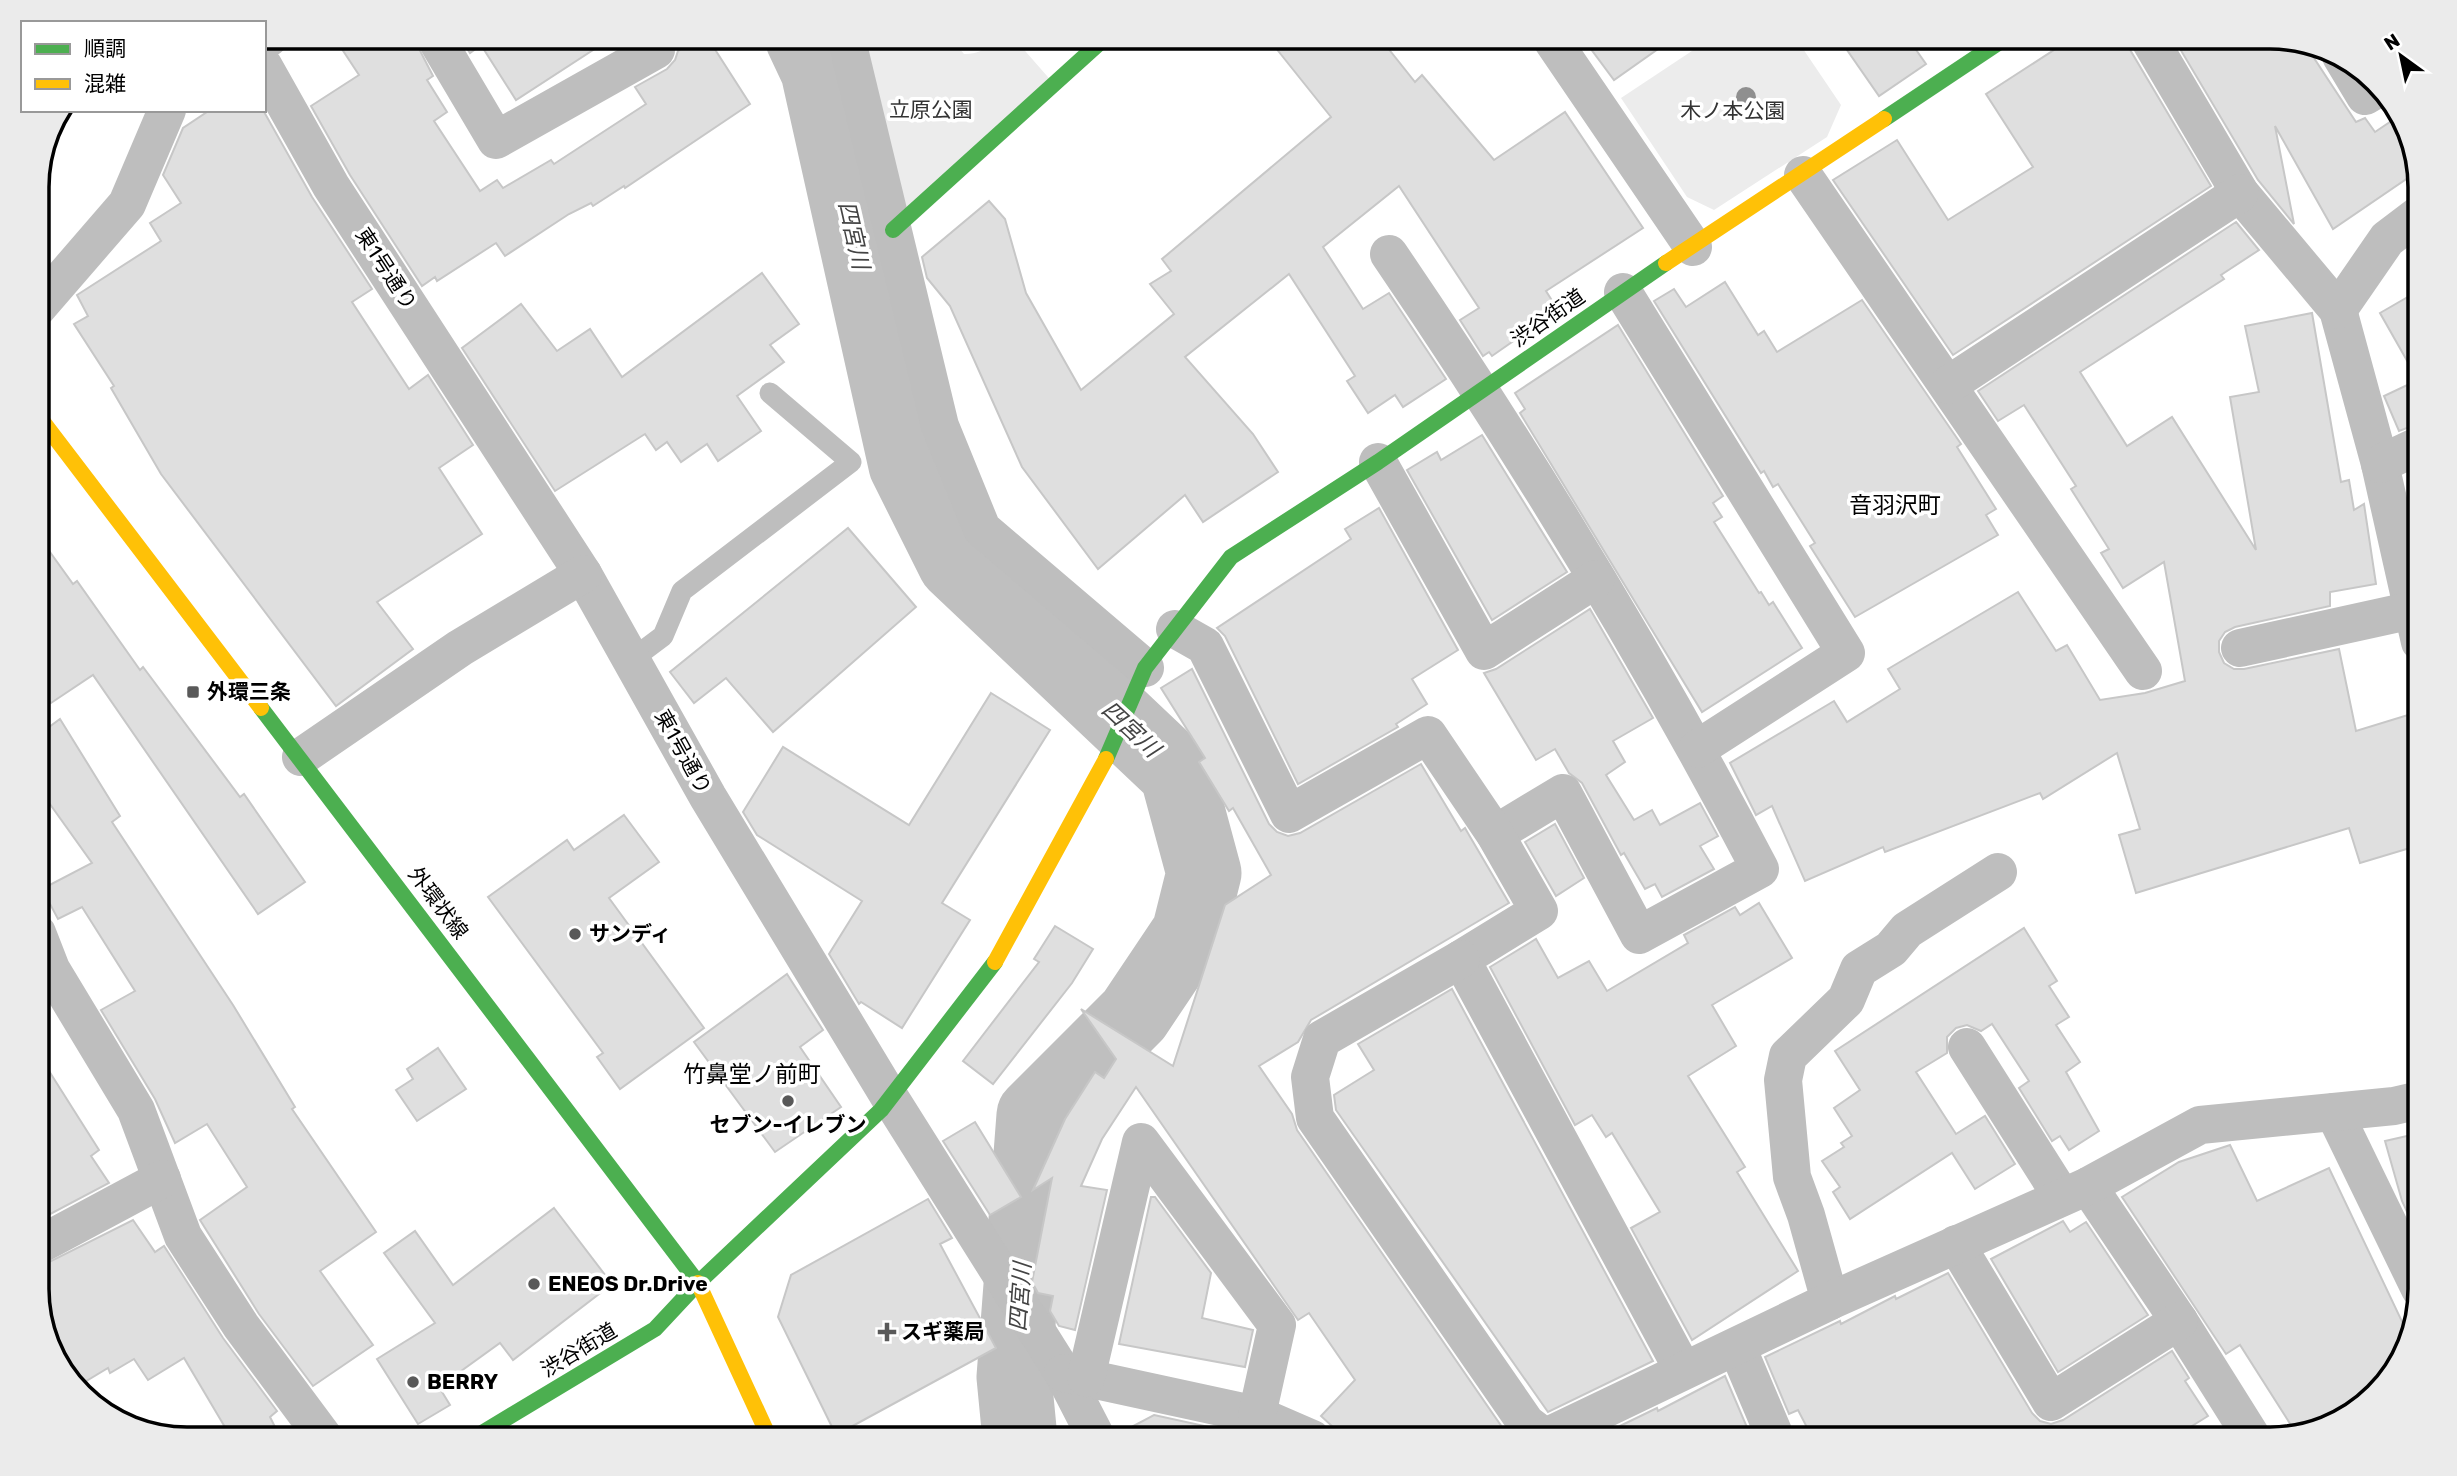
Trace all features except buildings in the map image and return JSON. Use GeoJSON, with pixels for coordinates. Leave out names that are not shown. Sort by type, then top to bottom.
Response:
{"type":"FeatureCollection","features":[{"type":"Feature","properties":{"kind":"street"},"geometry":{"type":"LineString","coordinates":[[442,49],[496,140],[655,49]]}},
{"type":"Feature","properties":{"kind":"street"},"geometry":{"type":"LineString","coordinates":[[851,49],[940,426],[982,528],[1144,668]]}},
{"type":"Feature","properties":{"kind":"street"},"geometry":{"type":"LineString","coordinates":[[893,230],[1092,49]]}},
{"type":"Feature","properties":{"kind":"street"},"geometry":{"type":"LineString","coordinates":[[1558,49],[1693,247]]}},
{"type":"Feature","properties":{"kind":"street","name":"渋谷街道"},"geometry":{"type":"LineString","coordinates":[[492,1427],[655,1329],[698,1283],[881,1110],[1001,955],[1102,767],[1144,668],[1231,557],[1378,462],[1623,292],[1989,49]]}},
{"type":"Feature","properties":{"kind":"street"},"geometry":{"type":"LineString","coordinates":[[2155,49],[2240,193],[2338,310],[2380,464],[2408,590]]}},
{"type":"Feature","properties":{"kind":"street","name":"東1号通り"},"geometry":{"type":"LineString","coordinates":[[266,71],[331,186],[583,574],[708,797],[890,1098],[1074,1375],[1093,1427]]}},
{"type":"Feature","properties":{"kind":"street"},"geometry":{"type":"LineString","coordinates":[[2353,77],[2365,96],[2371,92]]}},
{"type":"Feature","properties":{"kind":"street"},"geometry":{"type":"LineString","coordinates":[[49,294],[127,204],[166,112]]}},
{"type":"Feature","properties":{"kind":"street"},"geometry":{"type":"LineString","coordinates":[[1803,175],[2143,671]]}},
{"type":"Feature","properties":{"kind":"street"},"geometry":{"type":"LineString","coordinates":[[1948,385],[2240,193]]}},
{"type":"Feature","properties":{"kind":"street"},"geometry":{"type":"LineString","coordinates":[[2338,310],[2386,239],[2408,223]]}},
{"type":"Feature","properties":{"kind":"street"},"geometry":{"type":"LineString","coordinates":[[1389,254],[1482,390],[1697,748],[1760,869],[1639,935],[1563,793],[1495,834]]}},
{"type":"Feature","properties":{"kind":"street"},"geometry":{"type":"LineString","coordinates":[[1623,292],[1846,653],[1697,748]]}},
{"type":"Feature","properties":{"kind":"street","name":"外環状線"},"geometry":{"type":"LineString","coordinates":[[49,430],[301,757],[698,1283],[764,1427]]}},
{"type":"Feature","properties":{"kind":"street"},"geometry":{"type":"LineString","coordinates":[[2380,464],[2408,451]]}},
{"type":"Feature","properties":{"kind":"street"},"geometry":{"type":"LineString","coordinates":[[1378,462],[1484,650],[1596,579]]}},
{"type":"Feature","properties":{"kind":"street"},"geometry":{"type":"LineString","coordinates":[[301,757],[460,648],[583,574]]}},
{"type":"Feature","properties":{"kind":"street"},"geometry":{"type":"LineString","coordinates":[[2240,648],[2408,627]]}},
{"type":"Feature","properties":{"kind":"street"},"geometry":{"type":"LineString","coordinates":[[1175,629],[1205,646],[1289,814],[1428,735],[1495,834],[1539,911],[1322,1039],[1310,1077],[1315,1118],[1532,1427]]}},
{"type":"Feature","properties":{"kind":"street"},"geometry":{"type":"LineString","coordinates":[[1830,1301],[1806,1215],[1791,1177],[1783,1080],[1788,1056],[1846,1000],[1859,969],[1891,949],[1907,930],[1998,872]]}},
{"type":"Feature","properties":{"kind":"street"},"geometry":{"type":"LineString","coordinates":[[1461,959],[1683,1370]]}},
{"type":"Feature","properties":{"kind":"street"},"geometry":{"type":"LineString","coordinates":[[49,964],[136,1110],[183,1236],[241,1326],[316,1427]]}},
{"type":"Feature","properties":{"kind":"street"},"geometry":{"type":"LineString","coordinates":[[1967,1047],[2075,1191],[2179,1321],[2245,1427]]}},
{"type":"Feature","properties":{"kind":"street"},"geometry":{"type":"LineString","coordinates":[[1567,1427],[1830,1301],[2075,1191],[2200,1125],[2408,1102]]}},
{"type":"Feature","properties":{"kind":"street"},"geometry":{"type":"LineString","coordinates":[[2334,1112],[2408,1264]]}},
{"type":"Feature","properties":{"kind":"street"},"geometry":{"type":"LineString","coordinates":[[1257,1415],[1277,1325],[1141,1142],[1074,1375],[1257,1415],[1284,1427]]}},
{"type":"Feature","properties":{"kind":"street"},"geometry":{"type":"LineString","coordinates":[[49,1240],[162,1179]]}},
{"type":"Feature","properties":{"kind":"street"},"geometry":{"type":"LineString","coordinates":[[1956,1244],[2051,1402],[2179,1321]]}},
{"type":"Feature","properties":{"kind":"street"},"geometry":{"type":"LineString","coordinates":[[1737,1347],[1771,1427]]}},
{"type":"Feature","properties":{"kind":"lane"},"geometry":{"type":"LineString","coordinates":[[631,660],[663,636],[682,591],[851,462],[770,393]]}},
{"type":"Feature","properties":{"kind":"green space","name":"立原公園"},"geometry":{"type":"Polygon","coordinates":[[[854,49],[960,49],[964,54],[972,54],[984,49],[1023,49],[1054,84],[893,230],[854,49]]]}},
{"type":"Feature","properties":{"kind":"green space","name":"木ノ本公園"},"geometry":{"type":"Polygon","coordinates":[[[1695,49],[1803,49],[1841,105],[1827,137],[1714,210],[1687,197],[1621,98],[1695,49]]]}},
{"type":"Feature","properties":{"kind":"waterway","name":"四宮川"},"geometry":{"type":"LineString","coordinates":[[808,49],[818,71],[906,465],[955,563],[1177,773],[1204,873],[1189,933],[1134,1015],[1034,1115],[1014,1377],[1019,1427]]}},
{"type":"Feature","properties":{"kind":"traffic: fast"},"geometry":{"type":"LineString","coordinates":[[893,230],[1093,49]]}},
{"type":"Feature","properties":{"kind":"traffic: fast"},"geometry":{"type":"LineString","coordinates":[[1884,119],[1989,49]]}},
{"type":"Feature","properties":{"kind":"traffic: fast"},"geometry":{"type":"LineString","coordinates":[[1106,759],[1145,668],[1231,557],[1378,462],[1666,263]]}},
{"type":"Feature","properties":{"kind":"traffic: fast"},"geometry":{"type":"LineString","coordinates":[[261,708],[698,1283]]}},
{"type":"Feature","properties":{"kind":"traffic: fast"},"geometry":{"type":"LineString","coordinates":[[492,1427],[655,1329],[698,1283],[881,1110],[995,962]]}},
{"type":"Feature","properties":{"kind":"traffic: slow"},"geometry":{"type":"LineString","coordinates":[[1666,263],[1884,119]]}},
{"type":"Feature","properties":{"kind":"traffic: slow"},"geometry":{"type":"LineString","coordinates":[[49,430],[261,708]]}},
{"type":"Feature","properties":{"kind":"traffic: slow"},"geometry":{"type":"LineString","coordinates":[[995,962],[1106,759]]}},
{"type":"Feature","properties":{"kind":"traffic: slow"},"geometry":{"type":"LineString","coordinates":[[698,1283],[764,1427]]}},
{"type":"Feature","properties":{"kind":"place","name":"外環三条"},"geometry":{"type":"Point","coordinates":[193,692]}},
{"type":"Feature","properties":{"kind":"place","name":"サンディ"},"geometry":{"type":"Point","coordinates":[575,934]}},
{"type":"Feature","properties":{"kind":"place","name":"セブン-イレブン"},"geometry":{"type":"Point","coordinates":[788,1101]}},
{"type":"Feature","properties":{"kind":"place","name":"ENEOS Dr.Drive"},"geometry":{"type":"Point","coordinates":[534,1284]}},
{"type":"Feature","properties":{"kind":"place","name":"スギ薬局"},"geometry":{"type":"Point","coordinates":[887,1332]}},
{"type":"Feature","properties":{"kind":"place","name":"BERRY"},"geometry":{"type":"Point","coordinates":[413,1382]}},
{"type":"Feature","properties":{"kind":"district","name":"音羽沢町"},"geometry":{"type":"Point","coordinates":[1895,505]}},
{"type":"Feature","properties":{"kind":"district","name":"竹鼻堂ノ前町"},"geometry":{"type":"Point","coordinates":[752,1074]}}]}
